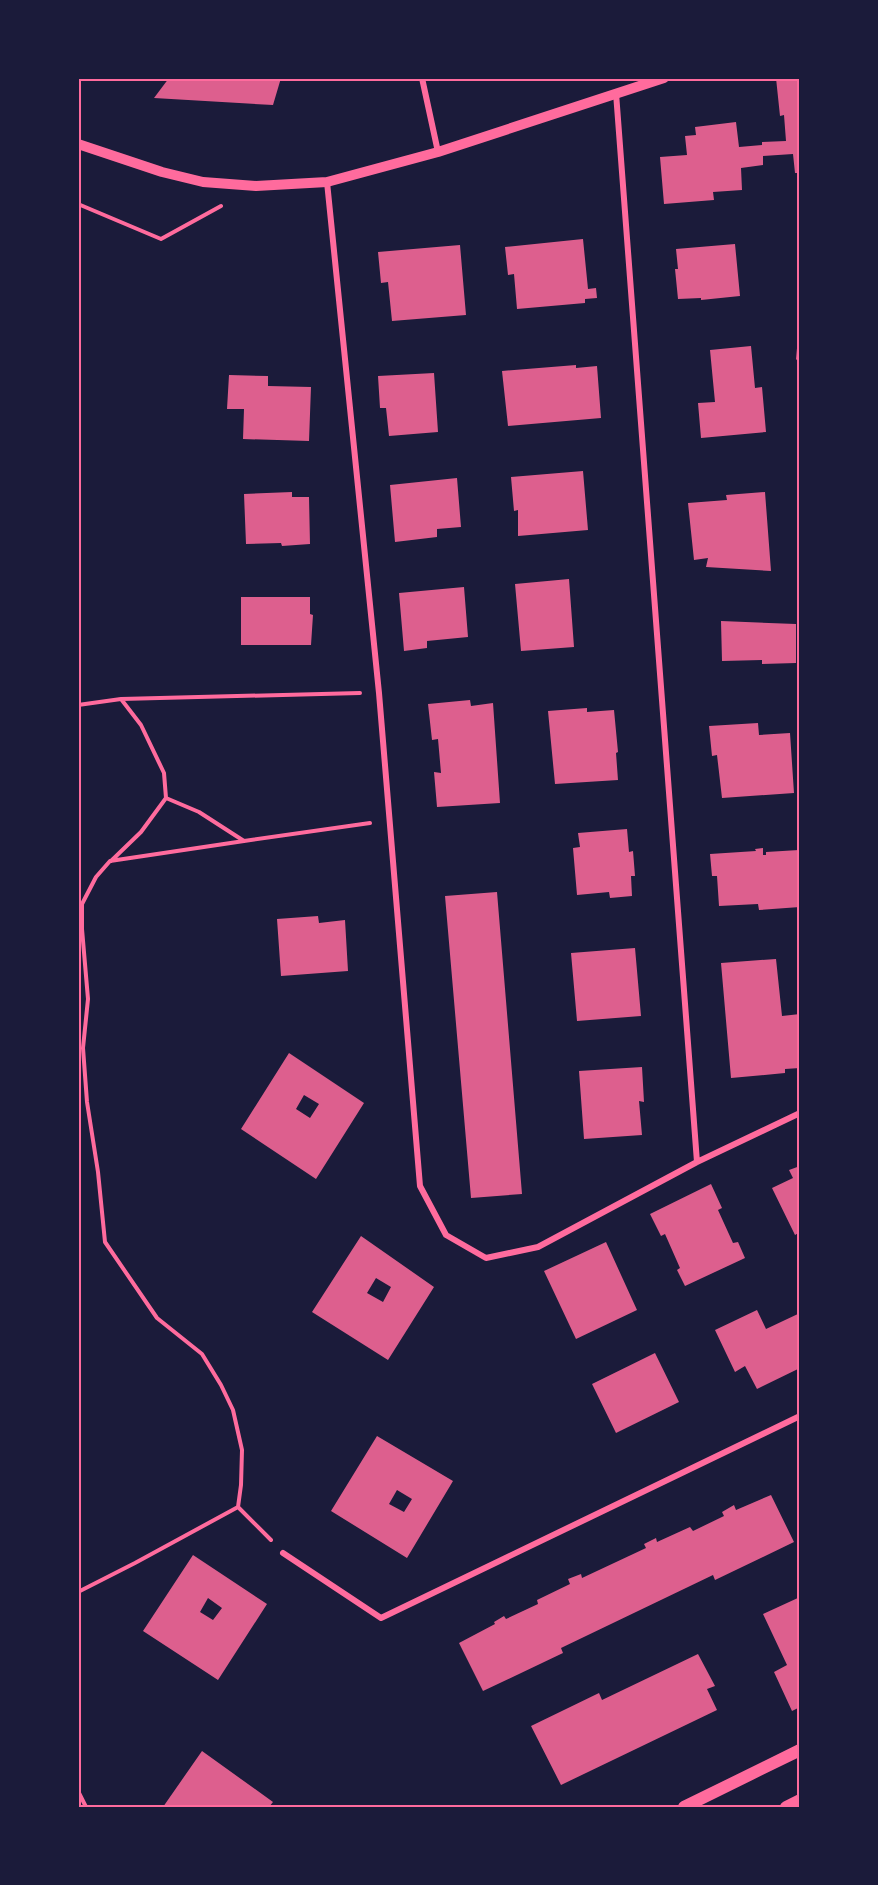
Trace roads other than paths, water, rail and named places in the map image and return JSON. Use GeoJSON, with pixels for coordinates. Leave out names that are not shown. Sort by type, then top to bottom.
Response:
{"type":"FeatureCollection","features":[{"type":"Feature","properties":{"kind":"main road"},"geometry":{"type":"LineString","coordinates":[[684,1807],[800,1750]]}},
{"type":"Feature","properties":{"kind":"main road"},"geometry":{"type":"LineString","coordinates":[[786,1807],[800,1800]]}},
{"type":"Feature","properties":{"kind":"street"},"geometry":{"type":"LineString","coordinates":[[422,78],[438,152]]}},
{"type":"Feature","properties":{"kind":"street"},"geometry":{"type":"LineString","coordinates":[[78,144],[126,162],[202,182],[256,186],[327,182],[438,152],[664,78]]}},
{"type":"Feature","properties":{"kind":"street"},"geometry":{"type":"LineString","coordinates":[[616,93],[697,1162]]}},
{"type":"Feature","properties":{"kind":"street"},"geometry":{"type":"LineString","coordinates":[[327,182],[379,693],[420,1186],[446,1235],[486,1258],[538,1247],[697,1162],[800,1113]]}},
{"type":"Feature","properties":{"kind":"street"},"geometry":{"type":"LineString","coordinates":[[283,1553],[381,1618],[800,1416]]}}]}
